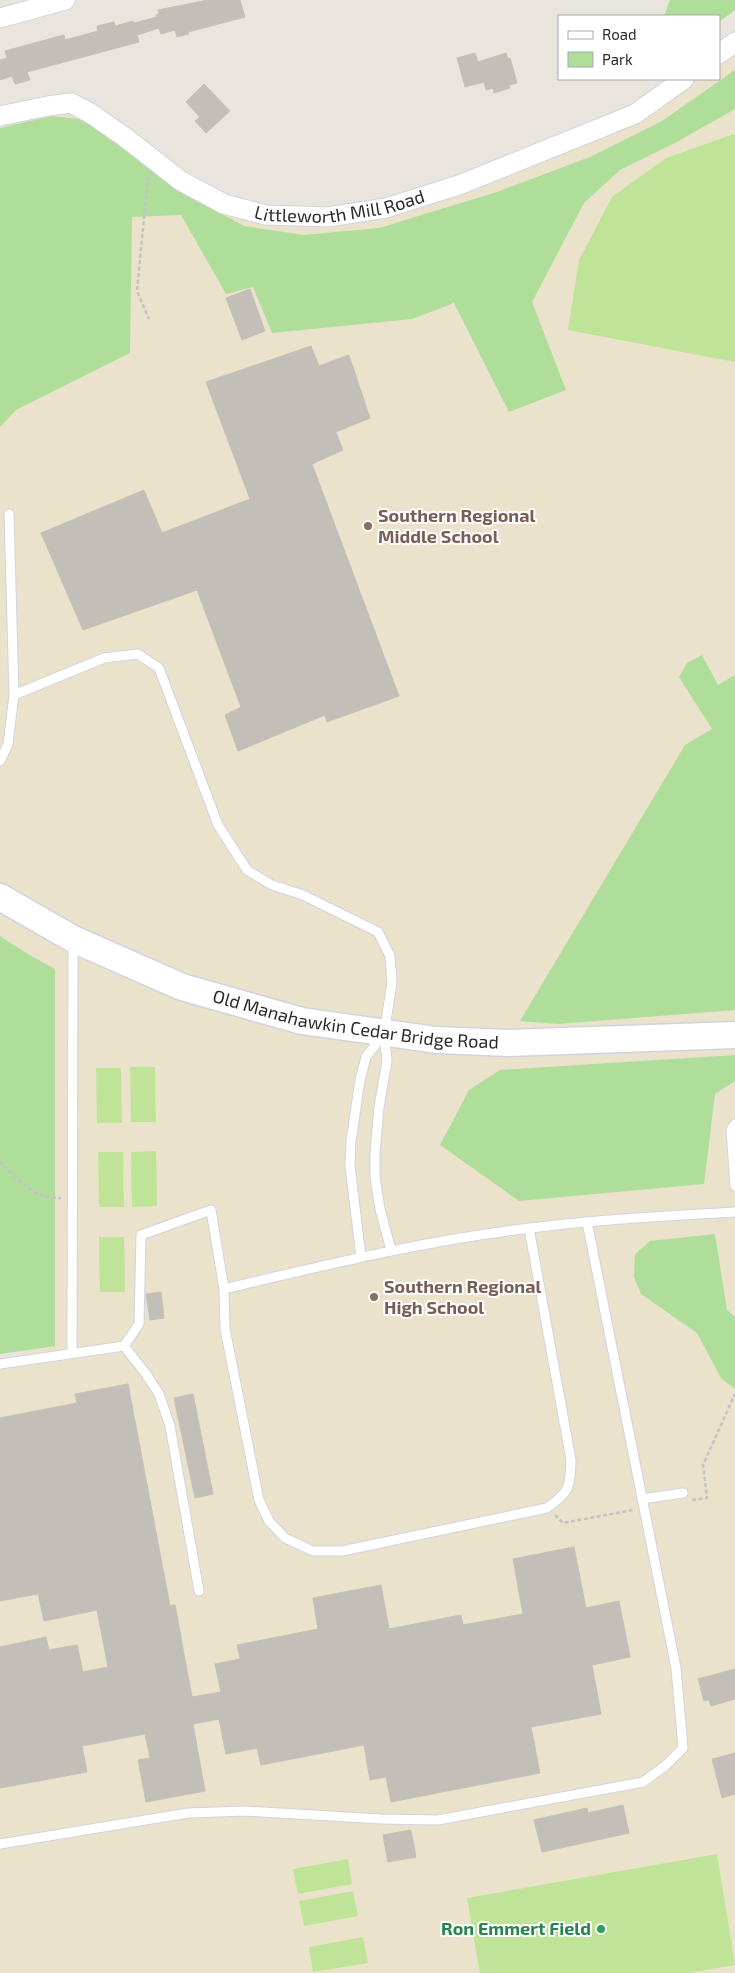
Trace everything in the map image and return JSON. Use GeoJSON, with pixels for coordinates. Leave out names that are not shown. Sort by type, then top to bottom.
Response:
{"type":"FeatureCollection","features":[{"type":"Feature","properties":{"kind":"street"},"geometry":{"type":"LineString","coordinates":[[0,18],[65,0]]}},
{"type":"Feature","properties":{"kind":"street"},"geometry":{"type":"LineString","coordinates":[[720,53],[735,42]]}},
{"type":"Feature","properties":{"kind":"street","name":"Littleworth Mill Road"},"geometry":{"type":"LineString","coordinates":[[0,116],[71,103],[90,112],[181,181],[224,204],[266,215],[328,217],[386,208],[460,185],[635,114],[683,80]]}},
{"type":"Feature","properties":{"kind":"street","name":"Old Manahawkin Cedar Bridge Road"},"geometry":{"type":"LineString","coordinates":[[0,897],[73,940],[182,987],[302,1021],[436,1040],[508,1043],[735,1035]]}},
{"type":"Feature","properties":{"kind":"lane"},"geometry":{"type":"LineString","coordinates":[[0,761],[8,744],[14,695],[9,514]]}},
{"type":"Feature","properties":{"kind":"lane"},"geometry":{"type":"LineString","coordinates":[[14,695],[104,658],[138,654],[158,668],[218,826],[247,870],[272,885],[303,895],[378,932],[390,956],[392,983],[384,1033],[388,1061],[379,1107],[375,1177],[380,1210],[391,1250]]}},
{"type":"Feature","properties":{"kind":"lane"},"geometry":{"type":"LineString","coordinates":[[72,1353],[73,940]]}},
{"type":"Feature","properties":{"kind":"lane"},"geometry":{"type":"LineString","coordinates":[[362,1257],[350,1166],[351,1141],[360,1080],[366,1057],[384,1033]]}},
{"type":"Feature","properties":{"kind":"lane"},"geometry":{"type":"LineString","coordinates":[[735,1124],[731,1130],[735,1186]]}},
{"type":"Feature","properties":{"kind":"lane"},"geometry":{"type":"LineString","coordinates":[[0,1364],[124,1346],[138,1324],[141,1235],[211,1210],[224,1289],[225,1329],[259,1500],[269,1521],[285,1538],[313,1551],[342,1551],[548,1508],[560,1499],[570,1487],[571,1460],[530,1228]]}},
{"type":"Feature","properties":{"kind":"lane"},"geometry":{"type":"LineString","coordinates":[[224,1289],[391,1250],[530,1228],[587,1222],[735,1212]]}},
{"type":"Feature","properties":{"kind":"lane"},"geometry":{"type":"LineString","coordinates":[[0,1844],[188,1812],[245,1811],[381,1819],[438,1820],[643,1782],[665,1766],[683,1748],[676,1668],[587,1222]]}},
{"type":"Feature","properties":{"kind":"lane"},"geometry":{"type":"LineString","coordinates":[[124,1346],[159,1394],[170,1426],[199,1591]]}},
{"type":"Feature","properties":{"kind":"lane"},"geometry":{"type":"LineString","coordinates":[[642,1499],[683,1493]]}},
{"type":"Feature","properties":{"kind":"path"},"geometry":{"type":"LineString","coordinates":[[149,319],[137,290],[150,158]]}},
{"type":"Feature","properties":{"kind":"path"},"geometry":{"type":"LineString","coordinates":[[0,1161],[29,1189],[46,1198],[72,1199]]}},
{"type":"Feature","properties":{"kind":"shaded area","name":"Southern Regional High School"},"geometry":{"type":"Polygon","coordinates":[[[735,41],[735,1973],[0,1973],[0,1364],[25,1360],[0,1234],[0,116],[71,103],[150,158],[266,215],[386,208],[635,114],[682,80],[720,80],[720,52],[735,41]]]}},
{"type":"Feature","properties":{"kind":"green space"},"geometry":{"type":"Polygon","coordinates":[[[670,0],[735,0],[735,10],[720,21],[720,15],[664,15],[670,0]]]}},
{"type":"Feature","properties":{"kind":"green space"},"geometry":{"type":"Polygon","coordinates":[[[735,70],[735,109],[675,143],[620,170],[584,203],[532,302],[566,390],[509,412],[454,303],[412,319],[272,333],[253,287],[226,294],[181,215],[132,217],[130,353],[16,410],[0,427],[0,128],[52,116],[79,119],[139,155],[199,202],[244,226],[304,235],[379,228],[497,192],[590,157],[662,121],[735,70]]]}},
{"type":"Feature","properties":{"kind":"green space"},"geometry":{"type":"Polygon","coordinates":[[[735,135],[735,362],[568,330],[579,260],[612,197],[666,158],[735,135]]]}},
{"type":"Feature","properties":{"kind":"green space"},"geometry":{"type":"Polygon","coordinates":[[[702,655],[718,685],[735,675],[735,1010],[558,1024],[520,1021],[685,745],[712,729],[679,677],[687,663],[702,655]]]}},
{"type":"Feature","properties":{"kind":"green space"},"geometry":{"type":"Polygon","coordinates":[[[0,936],[55,969],[55,1346],[0,1354],[0,936]]]}},
{"type":"Feature","properties":{"kind":"green space"},"geometry":{"type":"Polygon","coordinates":[[[735,1055],[735,1081],[715,1094],[704,1184],[519,1201],[440,1145],[469,1090],[500,1070],[735,1055]]]}},
{"type":"Feature","properties":{"kind":"green space"},"geometry":{"type":"Polygon","coordinates":[[[130,1067],[155,1067],[156,1122],[131,1122],[130,1067]]]}},
{"type":"Feature","properties":{"kind":"green space"},"geometry":{"type":"Polygon","coordinates":[[[96,1068],[121,1068],[122,1123],[97,1123],[96,1068]]]}},
{"type":"Feature","properties":{"kind":"green space"},"geometry":{"type":"Polygon","coordinates":[[[156,1151],[157,1206],[132,1207],[131,1152],[156,1151]]]}},
{"type":"Feature","properties":{"kind":"green space"},"geometry":{"type":"Polygon","coordinates":[[[98,1152],[123,1152],[124,1207],[99,1207],[98,1152]]]}},
{"type":"Feature","properties":{"kind":"green space"},"geometry":{"type":"Polygon","coordinates":[[[715,1234],[727,1310],[735,1317],[735,1389],[721,1378],[697,1333],[641,1294],[634,1277],[635,1254],[650,1241],[715,1234]]]}},
{"type":"Feature","properties":{"kind":"green space"},"geometry":{"type":"Polygon","coordinates":[[[99,1237],[124,1237],[125,1292],[100,1292],[99,1237]]]}},
{"type":"Feature","properties":{"kind":"green space","name":"Ron Emmert Field"},"geometry":{"type":"Polygon","coordinates":[[[717,1854],[735,1965],[688,1973],[480,1973],[467,1898],[717,1854]]]}},
{"type":"Feature","properties":{"kind":"green space"},"geometry":{"type":"Polygon","coordinates":[[[348,1859],[352,1884],[298,1894],[293,1869],[348,1859]]]}},
{"type":"Feature","properties":{"kind":"green space"},"geometry":{"type":"Polygon","coordinates":[[[353,1891],[358,1916],[304,1926],[299,1901],[353,1891]]]}},
{"type":"Feature","properties":{"kind":"green space"},"geometry":{"type":"Polygon","coordinates":[[[363,1937],[368,1963],[313,1972],[309,1947],[363,1937]]]}},
{"type":"Feature","properties":{"kind":"building"},"geometry":{"type":"Polygon","coordinates":[[[208,0],[240,0],[245,17],[188,32],[189,34],[177,37],[175,30],[161,34],[159,28],[137,35],[139,42],[27,72],[30,80],[15,84],[12,76],[0,80],[0,60],[7,58],[5,51],[64,35],[65,40],[98,31],[97,26],[114,22],[115,26],[133,21],[134,23],[157,17],[156,15],[159,14],[158,10],[208,0]]]}},
{"type":"Feature","properties":{"kind":"building"},"geometry":{"type":"Polygon","coordinates":[[[475,53],[478,62],[506,53],[508,59],[510,58],[517,83],[509,85],[510,88],[494,93],[493,88],[486,90],[484,82],[465,87],[457,58],[475,53]]]}},
{"type":"Feature","properties":{"kind":"building"},"geometry":{"type":"Polygon","coordinates":[[[204,84],[230,111],[206,133],[195,121],[200,117],[186,102],[204,84]]]}},
{"type":"Feature","properties":{"kind":"building"},"geometry":{"type":"Polygon","coordinates":[[[250,289],[265,331],[242,340],[226,298],[250,289]]]}},
{"type":"Feature","properties":{"kind":"building"},"geometry":{"type":"Polygon","coordinates":[[[311,346],[319,366],[349,355],[370,418],[336,432],[343,450],[312,464],[399,696],[327,722],[325,715],[238,751],[225,715],[241,707],[197,590],[83,630],[41,533],[144,490],[162,533],[250,499],[206,382],[311,346]]]}},
{"type":"Feature","properties":{"kind":"building"},"geometry":{"type":"Polygon","coordinates":[[[161,1292],[164,1318],[150,1320],[146,1294],[161,1292]]]}},
{"type":"Feature","properties":{"kind":"building"},"geometry":{"type":"Polygon","coordinates":[[[128,1384],[170,1606],[175,1605],[192,1697],[221,1692],[215,1664],[240,1659],[237,1645],[318,1629],[313,1598],[381,1585],[389,1629],[461,1615],[463,1625],[523,1614],[513,1559],[574,1547],[586,1608],[619,1601],[630,1657],[592,1665],[601,1714],[531,1727],[540,1773],[391,1802],[386,1777],[370,1780],[364,1745],[261,1765],[257,1748],[226,1754],[219,1719],[193,1724],[205,1791],[146,1802],[138,1760],[150,1758],[145,1734],[82,1746],[87,1772],[0,1788],[0,1647],[46,1637],[49,1650],[77,1645],[83,1672],[108,1667],[97,1610],[44,1621],[38,1594],[0,1601],[0,1418],[77,1403],[75,1394],[128,1384]]]}},
{"type":"Feature","properties":{"kind":"building"},"geometry":{"type":"Polygon","coordinates":[[[193,1394],[213,1494],[195,1498],[174,1398],[193,1394]]]}},
{"type":"Feature","properties":{"kind":"building"},"geometry":{"type":"Polygon","coordinates":[[[735,1669],[735,1699],[711,1706],[709,1700],[704,1701],[698,1679],[735,1669]]]}},
{"type":"Feature","properties":{"kind":"building"},"geometry":{"type":"Polygon","coordinates":[[[735,1753],[735,1794],[722,1798],[712,1759],[735,1753]]]}},
{"type":"Feature","properties":{"kind":"building"},"geometry":{"type":"Polygon","coordinates":[[[623,1805],[629,1833],[542,1852],[534,1820],[587,1808],[588,1813],[623,1805]]]}},
{"type":"Feature","properties":{"kind":"building"},"geometry":{"type":"Polygon","coordinates":[[[411,1830],[416,1857],[388,1862],[383,1835],[411,1830]]]}},
{"type":"Feature","properties":{"kind":"place","name":"Southern Regional Middle School"},"geometry":{"type":"Point","coordinates":[368,526]}},
{"type":"Feature","properties":{"kind":"place","name":"Southern Regional High School"},"geometry":{"type":"Point","coordinates":[374,1297]}},
{"type":"Feature","properties":{"kind":"place","name":"Ron Emmert Field"},"geometry":{"type":"Point","coordinates":[601,1929]}}]}
